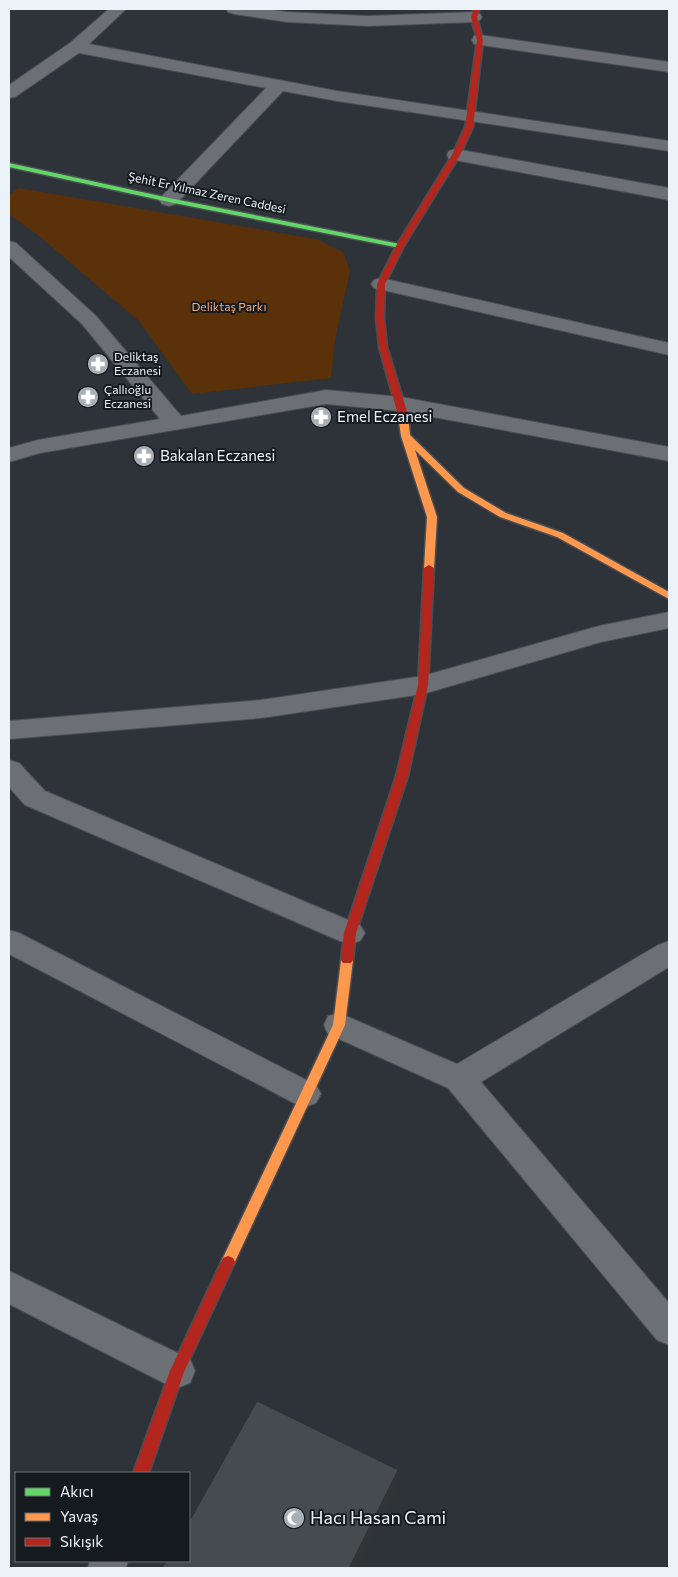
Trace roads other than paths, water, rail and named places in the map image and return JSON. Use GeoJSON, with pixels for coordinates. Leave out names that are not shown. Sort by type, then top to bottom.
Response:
{"type":"FeatureCollection","features":[{"type":"Feature","properties":{"kind":"street"},"geometry":{"type":"LineString","coordinates":[[9,93],[76,47],[118,9]]}},
{"type":"Feature","properties":{"kind":"street"},"geometry":{"type":"LineString","coordinates":[[141,1472],[177,1371],[305,1094],[339,1025],[350,933],[402,776],[423,685],[432,517],[406,436],[401,404],[383,347],[380,318],[381,284],[400,246],[456,155],[469,128],[480,40],[475,13],[368,20],[287,17],[234,9]]}},
{"type":"Feature","properties":{"kind":"street"},"geometry":{"type":"LineString","coordinates":[[480,40],[669,67]]}},
{"type":"Feature","properties":{"kind":"street"},"geometry":{"type":"LineString","coordinates":[[76,47],[337,96],[669,146]]}},
{"type":"Feature","properties":{"kind":"street"},"geometry":{"type":"LineString","coordinates":[[170,200],[279,85]]}},
{"type":"Feature","properties":{"kind":"street"},"geometry":{"type":"LineString","coordinates":[[456,155],[669,194]]}},
{"type":"Feature","properties":{"kind":"street","name":"Şehit Er Yılmaz Zeren Caddesi"},"geometry":{"type":"LineString","coordinates":[[9,165],[170,200],[400,246]]}},
{"type":"Feature","properties":{"kind":"street"},"geometry":{"type":"LineString","coordinates":[[9,247],[89,320],[175,423]]}},
{"type":"Feature","properties":{"kind":"street"},"geometry":{"type":"LineString","coordinates":[[381,284],[669,349]]}},
{"type":"Feature","properties":{"kind":"street"},"geometry":{"type":"LineString","coordinates":[[9,455],[38,447],[326,397],[401,404],[669,454]]}},
{"type":"Feature","properties":{"kind":"street"},"geometry":{"type":"LineString","coordinates":[[406,436],[461,490],[504,515],[560,535],[669,596]]}},
{"type":"Feature","properties":{"kind":"street"},"geometry":{"type":"LineString","coordinates":[[9,730],[261,709],[423,685],[599,634],[669,620]]}},
{"type":"Feature","properties":{"kind":"street"},"geometry":{"type":"LineString","coordinates":[[9,770],[35,798],[350,933]]}},
{"type":"Feature","properties":{"kind":"street"},"geometry":{"type":"LineString","coordinates":[[9,941],[305,1094]]}},
{"type":"Feature","properties":{"kind":"street"},"geometry":{"type":"LineString","coordinates":[[460,1079],[669,953]]}},
{"type":"Feature","properties":{"kind":"street"},"geometry":{"type":"LineString","coordinates":[[339,1025],[460,1079],[669,1329]]}},
{"type":"Feature","properties":{"kind":"street"},"geometry":{"type":"LineString","coordinates":[[9,1286],[177,1371]]}},
{"type":"Feature","properties":{"kind":"place","name":"Deliktaş Eczanesi"},"geometry":{"type":"Point","coordinates":[98,364]}},
{"type":"Feature","properties":{"kind":"place","name":"Çallıoğlu Eczanesi"},"geometry":{"type":"Point","coordinates":[88,397]}},
{"type":"Feature","properties":{"kind":"place","name":"Emel Eczanesi"},"geometry":{"type":"Point","coordinates":[321,417]}},
{"type":"Feature","properties":{"kind":"place","name":"Bakalan Eczanesi"},"geometry":{"type":"Point","coordinates":[144,456]}},
{"type":"Feature","properties":{"kind":"place","name":"Hacı Hasan Cami"},"geometry":{"type":"Point","coordinates":[294,1518]}},
{"type":"Feature","properties":{"kind":"park label","name":"Deliktaş Parkı"},"geometry":{"type":"Point","coordinates":[229,307]}}]}
